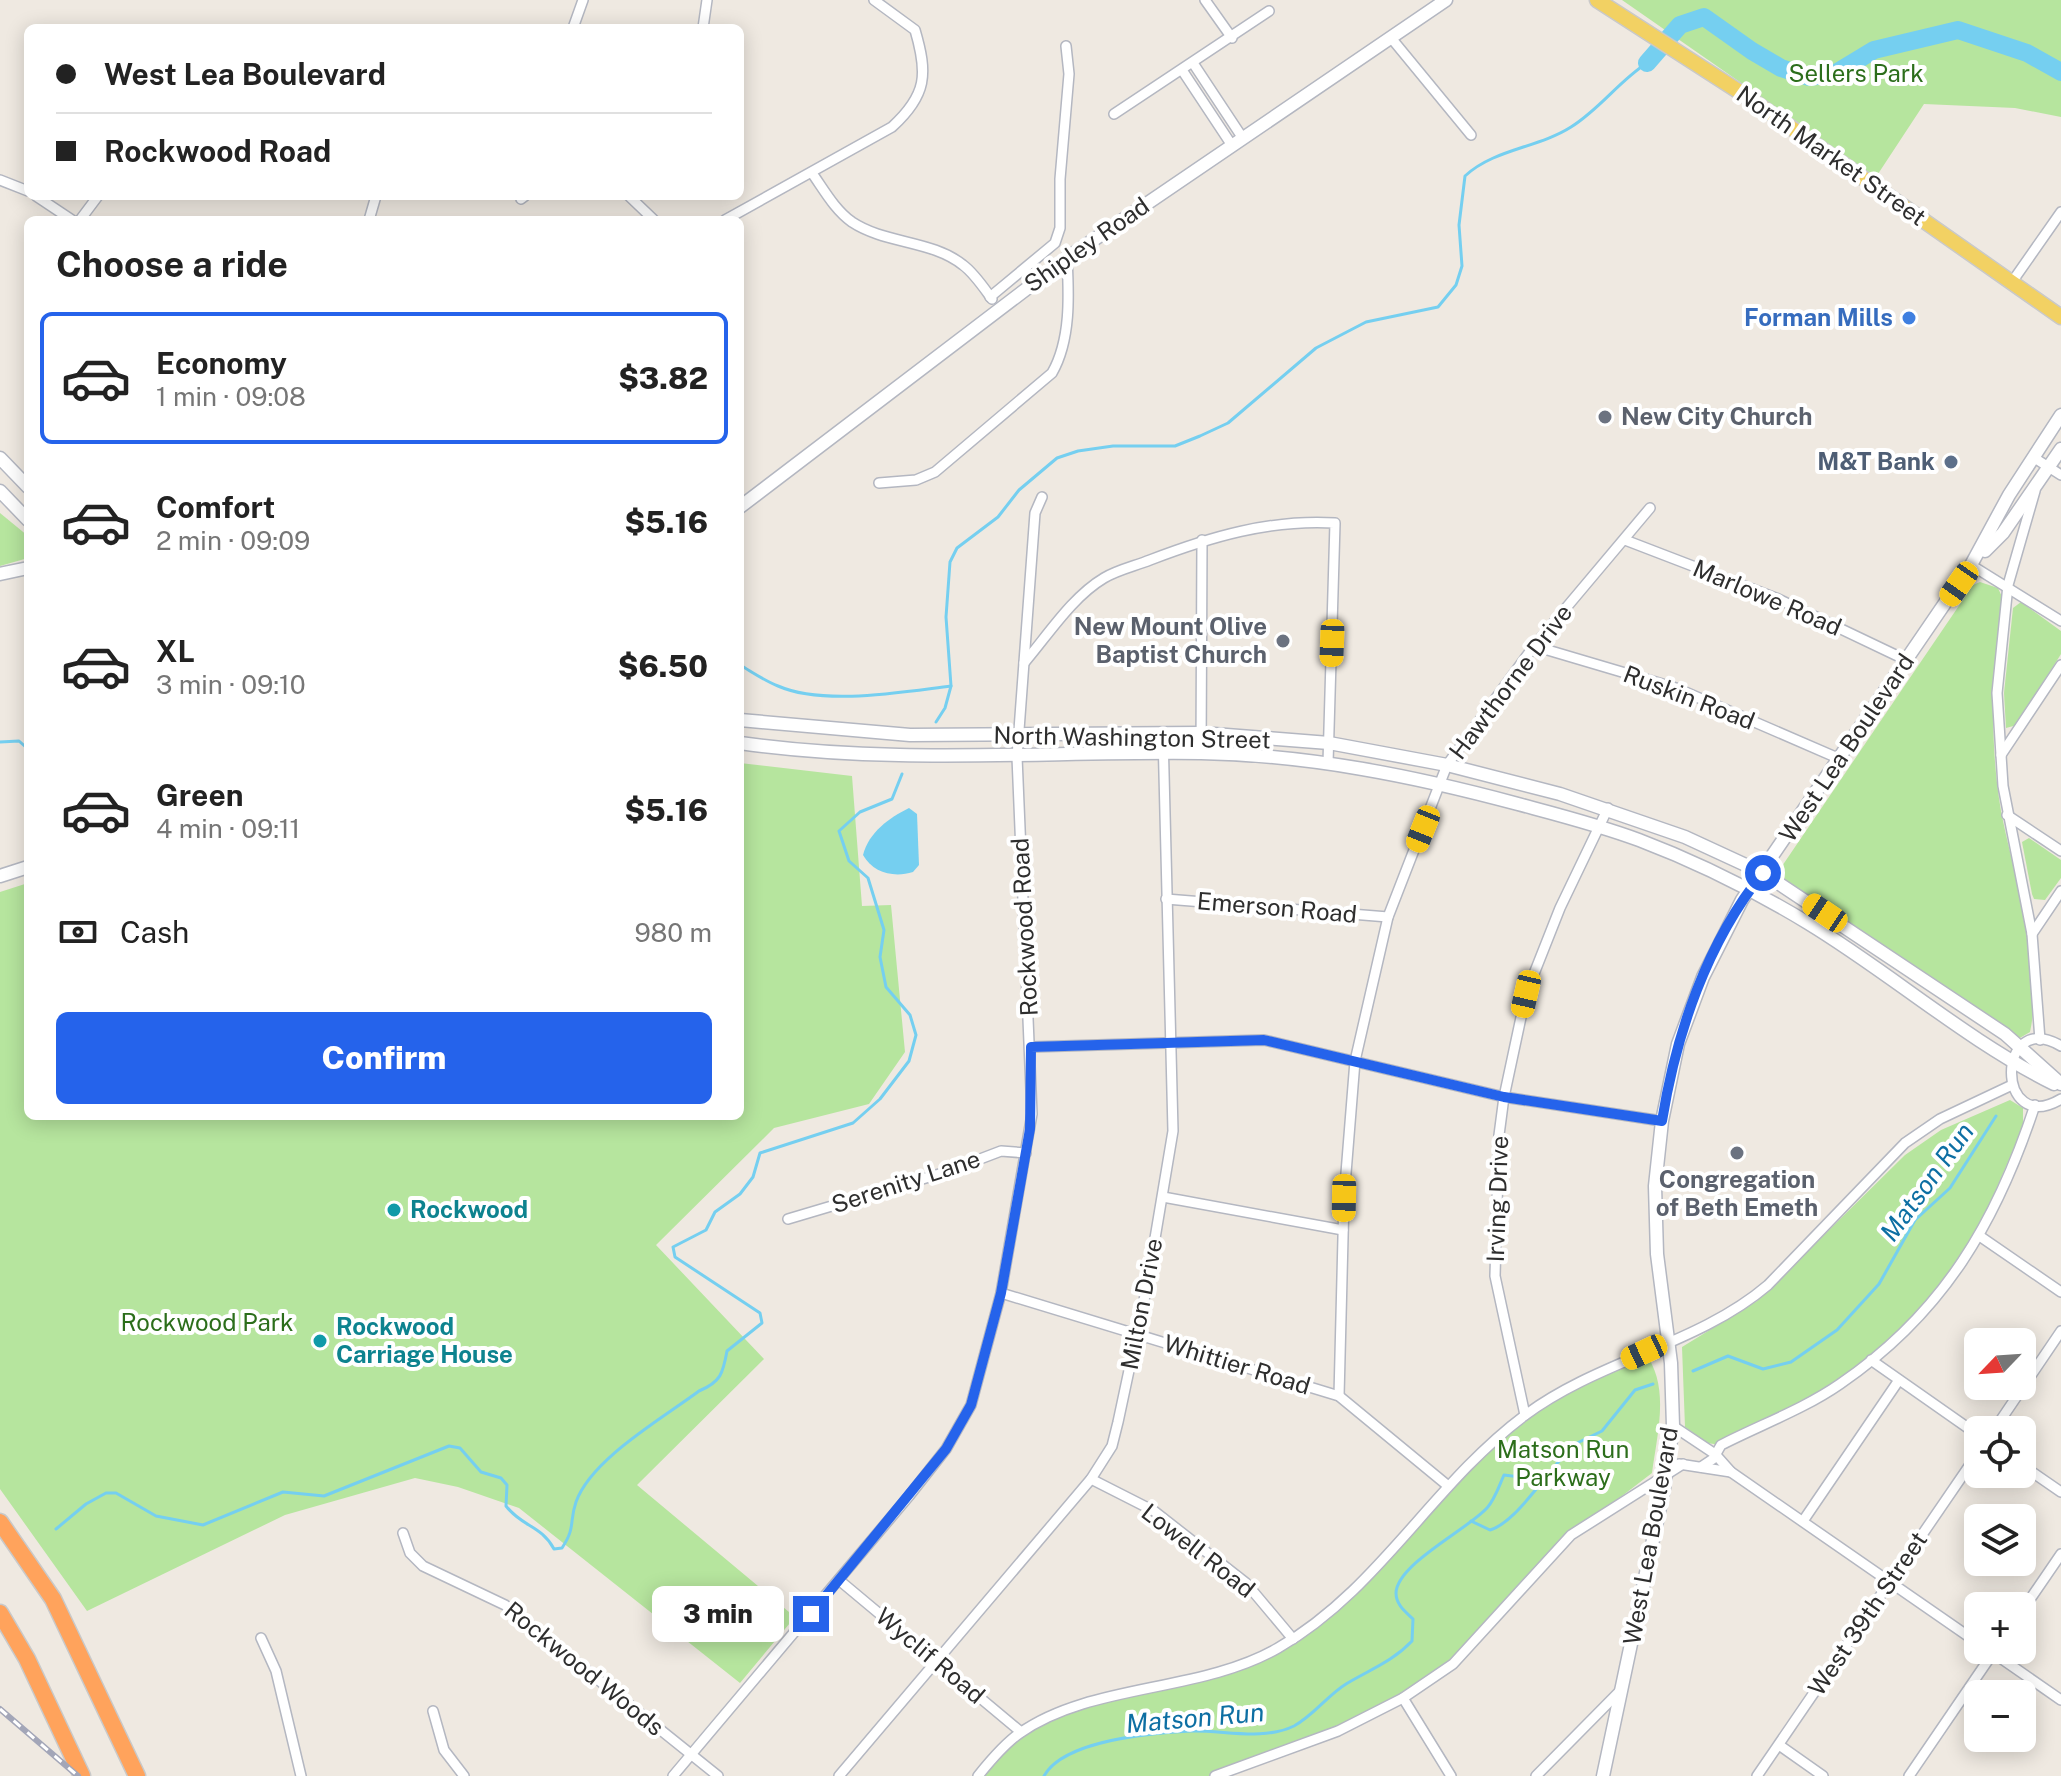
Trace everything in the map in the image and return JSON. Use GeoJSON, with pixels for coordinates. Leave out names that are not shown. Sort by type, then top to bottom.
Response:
{"type":"FeatureCollection","features":[{"type":"Feature","properties":{"kind":"highway"},"geometry":{"type":"LineString","coordinates":[[0,1522],[53,1599],[137,1776]]}},
{"type":"Feature","properties":{"kind":"highway"},"geometry":{"type":"LineString","coordinates":[[0,1613],[45,1697],[82,1776]]}},
{"type":"Feature","properties":{"kind":"main road","name":"Shipley Road"},"geometry":{"type":"LineString","coordinates":[[744,504],[1067,258],[1236,140],[1392,39],[1446,0]]}},
{"type":"Feature","properties":{"kind":"main road","name":"North Market Street"},"geometry":{"type":"LineString","coordinates":[[1597,0],[1746,96],[2061,317]]}},
{"type":"Feature","properties":{"kind":"main road","name":"West Lea Boulevard"},"geometry":{"type":"LineString","coordinates":[[1603,1776],[1667,1469],[1673,1426],[1669,1341],[1655,1212],[1662,1121],[1672,1066],[1691,1006],[1748,891],[1971,565],[2033,457],[2061,415]]}},
{"type":"Feature","properties":{"kind":"main road","name":"West Lea Boulevard"},"geometry":{"type":"LineString","coordinates":[[1971,565],[2003,533],[2061,449]]}},
{"type":"Feature","properties":{"kind":"main road"},"geometry":{"type":"LineString","coordinates":[[0,458],[24,483]]}},
{"type":"Feature","properties":{"kind":"main road"},"geometry":{"type":"LineString","coordinates":[[0,491],[24,516]]}},
{"type":"Feature","properties":{"kind":"main road"},"geometry":{"type":"LineString","coordinates":[[0,574],[24,569]]}},
{"type":"Feature","properties":{"kind":"main road","name":"North Washington Street"},"geometry":{"type":"LineString","coordinates":[[744,720],[910,735],[1201,733],[1329,743],[1447,765],[1608,808],[1685,837],[1763,873],[2021,1048],[2061,1086]]}},
{"type":"Feature","properties":{"kind":"main road","name":"North Washington Street"},"geometry":{"type":"LineString","coordinates":[[744,743],[890,757],[1201,753],[1328,763],[1441,785],[1600,826],[1642,841],[1808,923],[2011,1063],[2061,1086]]}},
{"type":"Feature","properties":{"kind":"main road"},"geometry":{"type":"LineString","coordinates":[[0,876],[24,868]]}},
{"type":"Feature","properties":{"kind":"street"},"geometry":{"type":"LineString","coordinates":[[574,24],[583,0]]}},
{"type":"Feature","properties":{"kind":"street"},"geometry":{"type":"LineString","coordinates":[[704,24],[707,0]]}},
{"type":"Feature","properties":{"kind":"street"},"geometry":{"type":"LineString","coordinates":[[732,216],[892,127],[912,108],[919,95],[922,55],[915,30],[874,0]]}},
{"type":"Feature","properties":{"kind":"street"},"geometry":{"type":"LineString","coordinates":[[1205,0],[1232,38]]}},
{"type":"Feature","properties":{"kind":"street"},"geometry":{"type":"LineString","coordinates":[[1114,114],[1269,11]]}},
{"type":"Feature","properties":{"kind":"street"},"geometry":{"type":"LineString","coordinates":[[1392,39],[1471,135]]}},
{"type":"Feature","properties":{"kind":"street"},"geometry":{"type":"LineString","coordinates":[[990,297],[1055,243],[1060,228],[1069,74],[1066,46]]}},
{"type":"Feature","properties":{"kind":"street"},"geometry":{"type":"LineString","coordinates":[[1193,63],[1236,140]]}},
{"type":"Feature","properties":{"kind":"street"},"geometry":{"type":"LineString","coordinates":[[1182,70],[1236,140]]}},
{"type":"Feature","properties":{"kind":"street"},"geometry":{"type":"LineString","coordinates":[[812,173],[833,203],[851,221],[883,236],[932,249],[963,265],[998,308]]}},
{"type":"Feature","properties":{"kind":"street"},"geometry":{"type":"LineString","coordinates":[[0,180],[24,189]]}},
{"type":"Feature","properties":{"kind":"street"},"geometry":{"type":"LineString","coordinates":[[42,200],[66,216]]}},
{"type":"Feature","properties":{"kind":"street"},"geometry":{"type":"LineString","coordinates":[[633,200],[650,216]]}},
{"type":"Feature","properties":{"kind":"street"},"geometry":{"type":"LineString","coordinates":[[2012,282],[2061,212]]}},
{"type":"Feature","properties":{"kind":"street"},"geometry":{"type":"LineString","coordinates":[[879,483],[916,480],[935,472],[1052,373],[1062,357],[1069,293],[1067,258]]}},
{"type":"Feature","properties":{"kind":"street"},"geometry":{"type":"LineString","coordinates":[[2033,457],[2061,475]]}},
{"type":"Feature","properties":{"kind":"street"},"geometry":{"type":"LineString","coordinates":[[2038,483],[2008,585],[1997,693],[2007,815],[2032,934],[2040,1040]]}},
{"type":"Feature","properties":{"kind":"street","name":"Rockwood Road"},"geometry":{"type":"LineString","coordinates":[[673,1776],[839,1580],[957,1433],[971,1405],[1001,1293],[1032,1114],[1017,757],[1035,513],[1042,497]]}},
{"type":"Feature","properties":{"kind":"street","name":"Hawthorne Drive"},"geometry":{"type":"LineString","coordinates":[[1339,1396],[1343,1230],[1355,1061],[1388,917],[1447,765],[1534,646],[1650,508]]}},
{"type":"Feature","properties":{"kind":"street"},"geometry":{"type":"LineString","coordinates":[[1024,664],[1079,599],[1104,578],[1202,540],[1267,525],[1335,523],[1328,763]]}},
{"type":"Feature","properties":{"kind":"street"},"geometry":{"type":"LineString","coordinates":[[1201,753],[1202,540]]}},
{"type":"Feature","properties":{"kind":"street","name":"Marlowe Road"},"geometry":{"type":"LineString","coordinates":[[1625,540],[1776,598],[1906,660]]}},
{"type":"Feature","properties":{"kind":"street"},"geometry":{"type":"LineString","coordinates":[[1971,565],[2008,585],[2061,621]]}},
{"type":"Feature","properties":{"kind":"street","name":"Ruskin Road"},"geometry":{"type":"LineString","coordinates":[[1534,646],[1676,688],[1840,759]]}},
{"type":"Feature","properties":{"kind":"street"},"geometry":{"type":"LineString","coordinates":[[2000,756],[2061,665]]}},
{"type":"Feature","properties":{"kind":"street","name":"Milton Drive"},"geometry":{"type":"LineString","coordinates":[[839,1776],[1091,1479],[1112,1446],[1163,1197],[1174,1107],[1163,734]]}},
{"type":"Feature","properties":{"kind":"street","name":"Irving Drive"},"geometry":{"type":"LineString","coordinates":[[1525,1415],[1495,1276],[1499,1135],[1504,1097],[1526,994],[1560,908],[1608,808]]}},
{"type":"Feature","properties":{"kind":"street"},"geometry":{"type":"LineString","coordinates":[[2007,815],[2061,851]]}},
{"type":"Feature","properties":{"kind":"street"},"geometry":{"type":"LineString","coordinates":[[2032,934],[2061,891]]}},
{"type":"Feature","properties":{"kind":"street","name":"Emerson Road"},"geometry":{"type":"LineString","coordinates":[[1166,899],[1388,917]]}},
{"type":"Feature","properties":{"kind":"street"},"geometry":{"type":"LineString","coordinates":[[1031,1047],[1264,1040],[1504,1097],[1662,1121]]}},
{"type":"Feature","properties":{"kind":"street"},"geometry":{"type":"LineString","coordinates":[[2061,1046],[2040,1040],[2021,1048],[2011,1063],[2012,1085],[2021,1098],[2035,1105],[2049,1105],[2061,1099]]}},
{"type":"Feature","properties":{"kind":"street"},"geometry":{"type":"LineString","coordinates":[[978,1776],[1021,1732],[1079,1707],[1241,1667],[1293,1639],[1355,1593],[1447,1485],[1525,1415],[1573,1384],[1735,1309],[1759,1292],[1905,1143],[1940,1119],[2012,1085]]}},
{"type":"Feature","properties":{"kind":"street"},"geometry":{"type":"LineString","coordinates":[[1701,1467],[1713,1459],[1721,1445],[1817,1398],[1871,1360],[1920,1315],[1981,1237],[2008,1181],[2035,1105]]}},
{"type":"Feature","properties":{"kind":"street","name":"Serenity Lane"},"geometry":{"type":"LineString","coordinates":[[788,1219],[946,1172],[1001,1151],[1026,1153]]}},
{"type":"Feature","properties":{"kind":"street"},"geometry":{"type":"LineString","coordinates":[[1163,1197],[1343,1230]]}},
{"type":"Feature","properties":{"kind":"street"},"geometry":{"type":"LineString","coordinates":[[1981,1237],[2061,1292]]}},
{"type":"Feature","properties":{"kind":"street","name":"Whittier Road"},"geometry":{"type":"LineString","coordinates":[[1001,1293],[1339,1396],[1447,1485]]}},
{"type":"Feature","properties":{"kind":"street"},"geometry":{"type":"LineString","coordinates":[[2003,1416],[2061,1331]]}},
{"type":"Feature","properties":{"kind":"street"},"geometry":{"type":"LineString","coordinates":[[1871,1360],[1964,1425]]}},
{"type":"Feature","properties":{"kind":"street"},"geometry":{"type":"LineString","coordinates":[[1803,1521],[1899,1380]]}},
{"type":"Feature","properties":{"kind":"street"},"geometry":{"type":"LineString","coordinates":[[1673,1426],[1715,1454],[1731,1472],[1964,1633]]}},
{"type":"Feature","properties":{"kind":"street"},"geometry":{"type":"LineString","coordinates":[[1215,1776],[1338,1731],[1403,1698],[1453,1664],[1571,1535],[1667,1469],[1683,1464],[1731,1472]]}},
{"type":"Feature","properties":{"kind":"street","name":"West 39th Street"},"geometry":{"type":"LineString","coordinates":[[1757,1776],[1964,1474]]}},
{"type":"Feature","properties":{"kind":"street"},"geometry":{"type":"LineString","coordinates":[[2036,1475],[2061,1492]]}},
{"type":"Feature","properties":{"kind":"street","name":"Lowell Road"},"geometry":{"type":"LineString","coordinates":[[1091,1479],[1154,1511],[1246,1583],[1293,1639]]}},
{"type":"Feature","properties":{"kind":"street","name":"Rockwood Woods"},"geometry":{"type":"LineString","coordinates":[[403,1533],[410,1553],[423,1566],[505,1605],[718,1776]]}},
{"type":"Feature","properties":{"kind":"street"},"geometry":{"type":"LineString","coordinates":[[2035,1592],[2061,1554]]}},
{"type":"Feature","properties":{"kind":"street","name":"Wyclif Road"},"geometry":{"type":"LineString","coordinates":[[839,1580],[1021,1732]]}},
{"type":"Feature","properties":{"kind":"street"},"geometry":{"type":"LineString","coordinates":[[261,1638],[276,1671],[301,1776]]}},
{"type":"Feature","properties":{"kind":"street"},"geometry":{"type":"LineString","coordinates":[[1909,1776],[1983,1664]]}},
{"type":"Feature","properties":{"kind":"street"},"geometry":{"type":"LineString","coordinates":[[2010,1664],[2061,1700]]}},
{"type":"Feature","properties":{"kind":"street"},"geometry":{"type":"LineString","coordinates":[[1536,1776],[1622,1689]]}},
{"type":"Feature","properties":{"kind":"street"},"geometry":{"type":"LineString","coordinates":[[1403,1698],[1451,1776]]}},
{"type":"Feature","properties":{"kind":"street"},"geometry":{"type":"LineString","coordinates":[[433,1711],[444,1750],[464,1776]]}},
{"type":"Feature","properties":{"kind":"street"},"geometry":{"type":"LineString","coordinates":[[1779,1745],[1823,1776]]}},
{"type":"Feature","properties":{"kind":"green space","name":"Sellers Park"},"geometry":{"type":"Polygon","coordinates":[[[1622,0],[2061,0],[2061,117],[2015,108],[1924,104],[1876,177],[1622,0]]]}},
{"type":"Feature","properties":{"kind":"green space"},"geometry":{"type":"Polygon","coordinates":[[[0,513],[24,533],[24,559],[0,566],[0,513]]]}},
{"type":"Feature","properties":{"kind":"green space"},"geometry":{"type":"Polygon","coordinates":[[[1980,582],[1998,588],[2003,599],[1994,678],[1993,731],[1997,785],[2026,921],[2034,978],[2030,1032],[2018,1039],[1776,875],[1973,585],[1980,582]]]}},
{"type":"Feature","properties":{"kind":"green space"},"geometry":{"type":"Polygon","coordinates":[[[2021,602],[2061,631],[2061,654],[2017,725],[2006,728],[2004,693],[2013,608],[2021,602]]]}},
{"type":"Feature","properties":{"kind":"green space","name":"Rockwood Park"},"geometry":{"type":"Polygon","coordinates":[[[744,763],[852,776],[862,906],[891,905],[905,1052],[869,1104],[774,1128],[656,1245],[764,1359],[637,1485],[795,1617],[740,1683],[519,1508],[458,1487],[415,1478],[285,1515],[87,1611],[0,1489],[0,892],[24,884],[24,1120],[744,1120],[744,763]]]}},
{"type":"Feature","properties":{"kind":"green space"},"geometry":{"type":"Polygon","coordinates":[[[2029,838],[2061,860],[2061,878],[2045,900],[2034,899],[2032,894],[2022,842],[2029,838]]]}},
{"type":"Feature","properties":{"kind":"green space","name":"Matson Run Parkway"},"geometry":{"type":"Polygon","coordinates":[[[2010,1100],[2023,1108],[2023,1127],[1977,1234],[1936,1295],[1906,1330],[1847,1379],[1721,1445],[1707,1443],[1685,1427],[1682,1347],[1757,1301],[1905,1155],[1941,1130],[2010,1100]]]}},
{"type":"Feature","properties":{"kind":"green space","name":"Matson Run Parkway"},"geometry":{"type":"Polygon","coordinates":[[[1644,1352],[1652,1365],[1660,1395],[1652,1473],[1571,1535],[1453,1664],[1379,1712],[1219,1776],[980,1776],[1021,1732],[1079,1707],[1241,1666],[1355,1593],[1447,1485],[1525,1415],[1644,1352]]]}},
{"type":"Feature","properties":{"kind":"water"},"geometry":{"type":"Polygon","coordinates":[[[909,808],[917,814],[919,865],[906,874],[878,870],[863,855],[870,839],[894,816],[909,808]]]}},
{"type":"Feature","properties":{"kind":"waterway"},"geometry":{"type":"LineString","coordinates":[[1647,63],[1680,25],[1704,17],[1781,68],[1809,77],[1836,73],[1874,50],[1958,30],[2027,53],[2061,72]]}},
{"type":"Feature","properties":{"kind":"waterway"},"geometry":{"type":"LineString","coordinates":[[744,667],[778,686],[818,695],[863,696],[951,686],[946,617],[950,562],[957,548],[998,517],[1019,490],[1057,458],[1078,451],[1113,446],[1175,446],[1200,436],[1228,423],[1316,348],[1366,322],[1438,307],[1456,285],[1462,266],[1459,225],[1465,176],[1489,160],[1571,127],[1647,63]]}},
{"type":"Feature","properties":{"kind":"waterway"},"geometry":{"type":"LineString","coordinates":[[936,722],[945,708],[951,686]]}},
{"type":"Feature","properties":{"kind":"waterway"},"geometry":{"type":"LineString","coordinates":[[0,742],[19,741],[24,745]]}},
{"type":"Feature","properties":{"kind":"waterway"},"geometry":{"type":"LineString","coordinates":[[56,1529],[86,1504],[106,1493],[116,1493],[156,1516],[203,1525],[283,1492],[324,1496],[449,1446],[460,1448],[481,1472],[501,1478],[507,1485],[506,1506],[512,1513],[543,1535],[554,1549],[562,1548],[571,1529],[576,1502],[596,1470],[630,1440],[716,1380],[722,1371],[727,1351],[762,1323],[760,1313],[675,1257],[673,1247],[706,1230],[715,1212],[740,1194],[753,1177],[760,1153],[853,1123],[880,1099],[909,1061],[916,1035],[910,1015],[886,987],[880,957],[884,930],[868,878],[849,861],[839,831],[860,812],[892,799],[902,774]]}},
{"type":"Feature","properties":{"kind":"waterway","name":"Matson Run"},"geometry":{"type":"LineString","coordinates":[[1693,1371],[1728,1356],[1763,1369],[1791,1362],[1837,1330],[1879,1284],[1915,1220],[1950,1188],[1996,1116]]}},
{"type":"Feature","properties":{"kind":"waterway","name":"Matson Run"},"geometry":{"type":"LineString","coordinates":[[1044,1776],[1054,1764],[1070,1754],[1110,1741],[1191,1731],[1269,1733],[1301,1722],[1339,1689],[1389,1660],[1412,1641],[1413,1619],[1396,1597],[1399,1582],[1420,1559],[1487,1508],[1504,1475],[1544,1480],[1571,1446],[1602,1431],[1635,1390],[1653,1384]]}},
{"type":"Feature","properties":{"kind":"waterway","name":"Matson Run"},"geometry":{"type":"LineString","coordinates":[[1471,1521],[1490,1530],[1497,1527],[1519,1509],[1544,1480]]}},
{"type":"Feature","properties":{"kind":"railway"},"geometry":{"type":"LineString","coordinates":[[0,1709],[78,1776]]}},
{"type":"Feature","properties":{"kind":"place","name":"Forman Mills"},"geometry":{"type":"Point","coordinates":[1909,318]}},
{"type":"Feature","properties":{"kind":"place","name":"New City Church"},"geometry":{"type":"Point","coordinates":[1605,417]}},
{"type":"Feature","properties":{"kind":"place","name":"M&T Bank"},"geometry":{"type":"Point","coordinates":[1951,462]}},
{"type":"Feature","properties":{"kind":"place","name":"New Mount Olive Baptist Church"},"geometry":{"type":"Point","coordinates":[1283,641]}},
{"type":"Feature","properties":{"kind":"place","name":"Congregation of Beth Emeth"},"geometry":{"type":"Point","coordinates":[1737,1153]}},
{"type":"Feature","properties":{"kind":"place","name":"Rockwood"},"geometry":{"type":"Point","coordinates":[394,1210]}},
{"type":"Feature","properties":{"kind":"place","name":"Rockwood Carriage House"},"geometry":{"type":"Point","coordinates":[320,1341]}},
{"type":"Feature","properties":{"kind":"route"},"geometry":{"type":"LineString","coordinates":[[811,1614],[946,1449],[971,1405],[1001,1293],[1030,1129],[1031,1047],[1264,1040],[1504,1097],[1662,1121],[1678,1044],[1698,989],[1742,900],[1763,873]]}}]}
